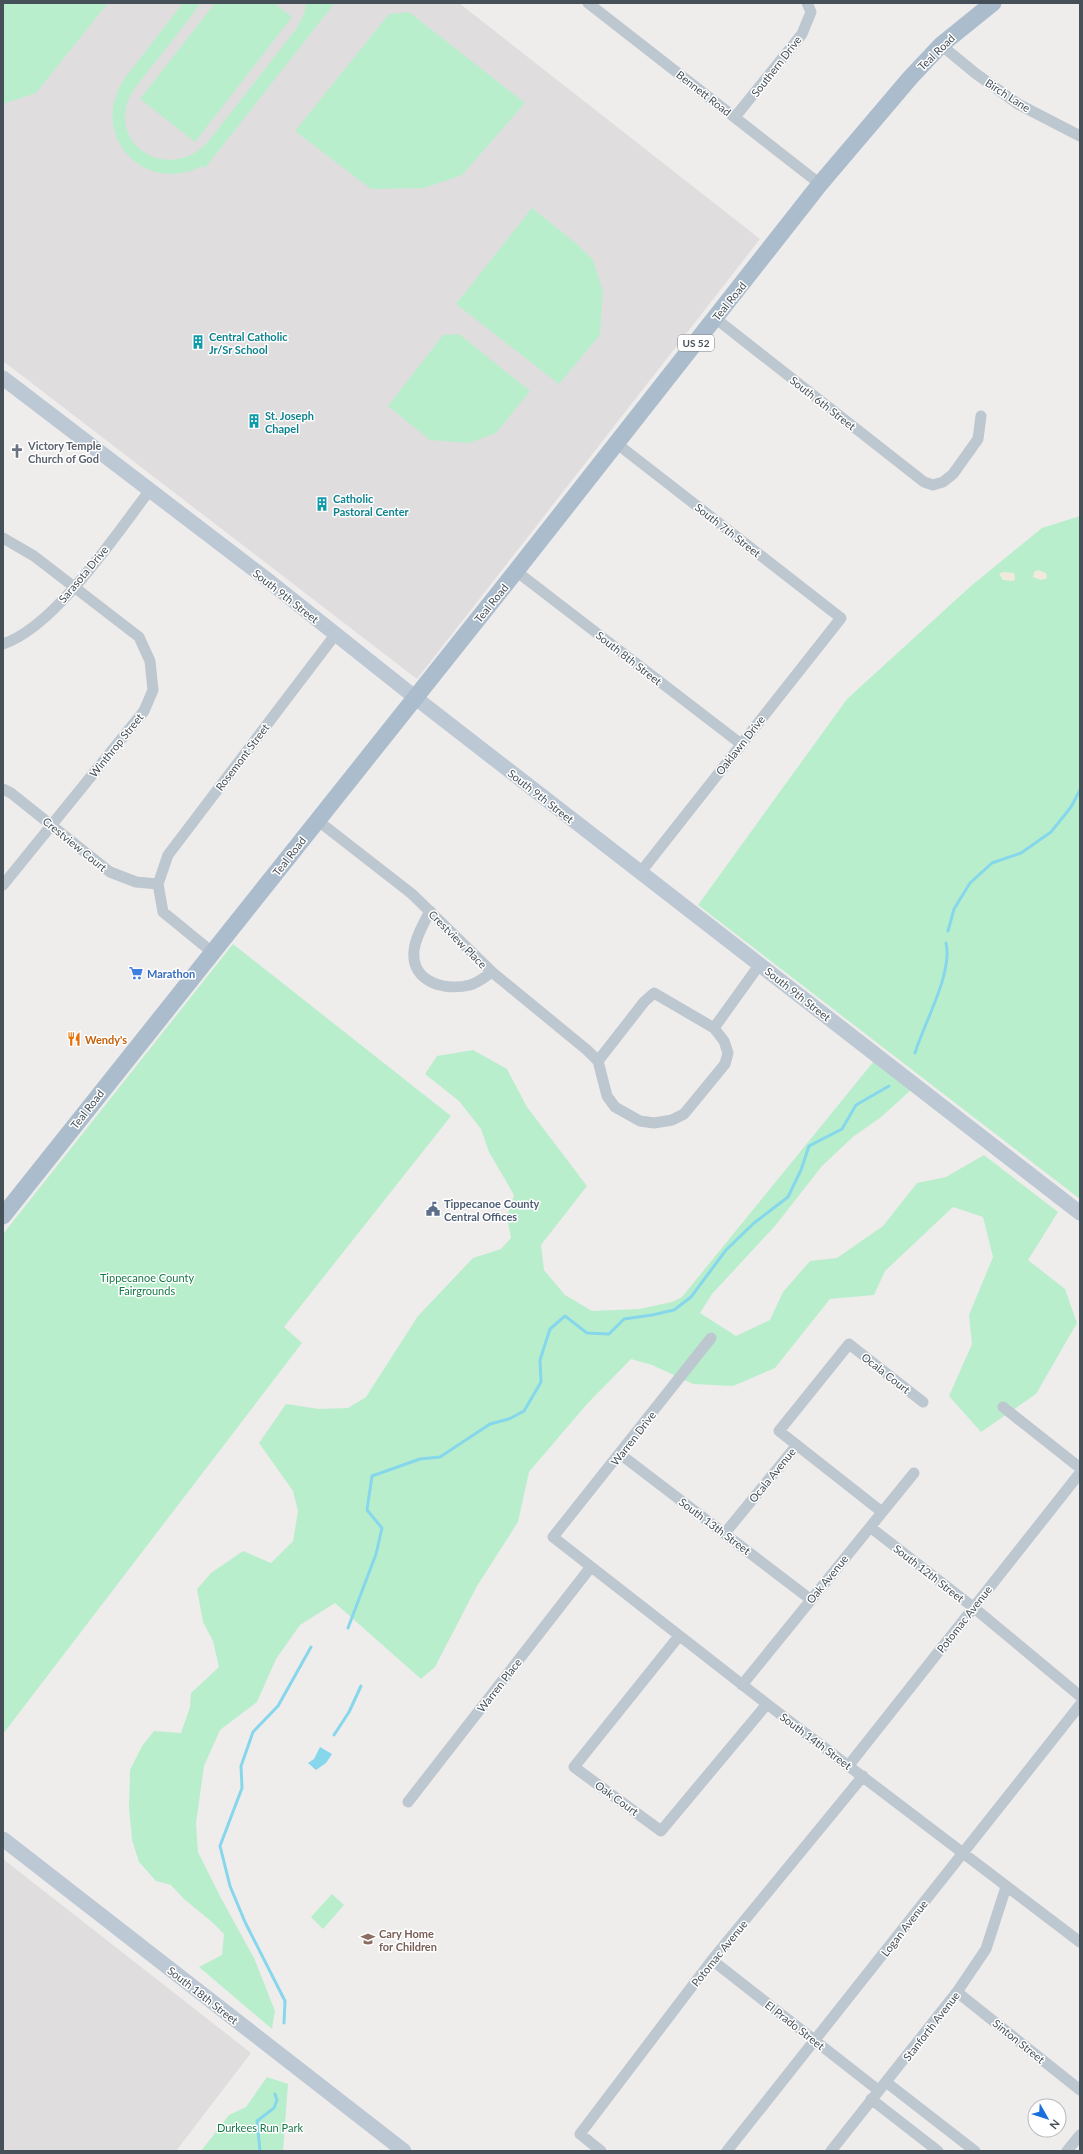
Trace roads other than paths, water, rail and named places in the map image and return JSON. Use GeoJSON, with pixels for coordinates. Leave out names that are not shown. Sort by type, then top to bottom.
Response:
{"type":"FeatureCollection","features":[{"type":"Feature","properties":{"kind":"main road","name":"Teal Road"},"geometry":{"type":"LineString","coordinates":[[3,1216],[516,571],[820,184],[904,84],[941,46],[993,3]]}},
{"type":"Feature","properties":{"kind":"street","name":"Bennett Road"},"geometry":{"type":"LineString","coordinates":[[588,3],[820,184]]}},
{"type":"Feature","properties":{"kind":"street","name":"Southern Drive"},"geometry":{"type":"LineString","coordinates":[[735,117],[802,34],[809,8]]}},
{"type":"Feature","properties":{"kind":"street","name":"Birch Lane"},"geometry":{"type":"LineString","coordinates":[[941,46],[1018,104],[1080,136]]}},
{"type":"Feature","properties":{"kind":"street","name":"South 6th Street"},"geometry":{"type":"LineString","coordinates":[[715,318],[924,482],[933,485],[943,482],[953,474],[978,439],[981,416]]}},
{"type":"Feature","properties":{"kind":"street","name":"South 9th Street"},"geometry":{"type":"LineString","coordinates":[[3,378],[150,490],[415,698],[1080,1213]]}},
{"type":"Feature","properties":{"kind":"street","name":"South 7th Street"},"geometry":{"type":"LineString","coordinates":[[616,443],[841,618]]}},
{"type":"Feature","properties":{"kind":"street","name":"Sarasota Drive"},"geometry":{"type":"LineString","coordinates":[[3,644],[37,626],[75,587],[150,490]]}},
{"type":"Feature","properties":{"kind":"street","name":"Winthrop Street"},"geometry":{"type":"LineString","coordinates":[[3,538],[34,556],[139,637],[150,661],[153,690],[144,710],[3,885]]}},
{"type":"Feature","properties":{"kind":"street","name":"South 8th Street"},"geometry":{"type":"LineString","coordinates":[[516,571],[741,744]]}},
{"type":"Feature","properties":{"kind":"street","name":"Oaklawn Drive"},"geometry":{"type":"LineString","coordinates":[[640,872],[841,618]]}},
{"type":"Feature","properties":{"kind":"street","name":"Rosemont Street"},"geometry":{"type":"LineString","coordinates":[[158,884],[168,854],[335,635]]}},
{"type":"Feature","properties":{"kind":"street","name":"Crestview Court"},"geometry":{"type":"LineString","coordinates":[[3,789],[110,872],[136,882],[158,884]]}},
{"type":"Feature","properties":{"kind":"street","name":"Crestview Place"},"geometry":{"type":"LineString","coordinates":[[317,820],[412,894],[492,972],[598,1061]]}},
{"type":"Feature","properties":{"kind":"street"},"geometry":{"type":"LineString","coordinates":[[158,884],[163,912],[212,952]]}},
{"type":"Feature","properties":{"kind":"street"},"geometry":{"type":"LineString","coordinates":[[430,911],[414,952],[416,964],[421,975],[428,982],[436,985],[470,985],[492,972]]}},
{"type":"Feature","properties":{"kind":"street"},"geometry":{"type":"LineString","coordinates":[[714,1028],[760,964]]}},
{"type":"Feature","properties":{"kind":"street"},"geometry":{"type":"LineString","coordinates":[[654,993],[714,1028],[724,1041],[728,1053],[724,1064],[684,1114],[672,1120],[654,1123],[640,1121],[616,1107],[607,1096],[598,1061],[644,1002],[654,993]]}},
{"type":"Feature","properties":{"kind":"street","name":"Warren Drive"},"geometry":{"type":"LineString","coordinates":[[553,1537],[712,1338]]}},
{"type":"Feature","properties":{"kind":"street","name":"Ocala Court"},"geometry":{"type":"LineString","coordinates":[[849,1344],[922,1402]]}},
{"type":"Feature","properties":{"kind":"street","name":"Ocala Avenue"},"geometry":{"type":"LineString","coordinates":[[725,1533],[797,1445],[779,1431],[849,1344]]}},
{"type":"Feature","properties":{"kind":"street"},"geometry":{"type":"LineString","coordinates":[[1003,1407],[1080,1468]]}},
{"type":"Feature","properties":{"kind":"street"},"geometry":{"type":"LineString","coordinates":[[797,1445],[882,1512]]}},
{"type":"Feature","properties":{"kind":"street","name":"South 13th Street"},"geometry":{"type":"LineString","coordinates":[[620,1454],[810,1599]]}},
{"type":"Feature","properties":{"kind":"street","name":"Oak Avenue"},"geometry":{"type":"LineString","coordinates":[[742,1685],[810,1599],[914,1473]]}},
{"type":"Feature","properties":{"kind":"street","name":"Potomac Avenue"},"geometry":{"type":"LineString","coordinates":[[849,1765],[973,1606],[1080,1473]]}},
{"type":"Feature","properties":{"kind":"street","name":"South 12th Street"},"geometry":{"type":"LineString","coordinates":[[870,1527],[973,1606],[1080,1696]]}},
{"type":"Feature","properties":{"kind":"street","name":"South 14th Street"},"geometry":{"type":"LineString","coordinates":[[553,1537],[590,1568],[678,1636],[864,1776],[963,1854],[1080,1942]]}},
{"type":"Feature","properties":{"kind":"street","name":"Warren Place"},"geometry":{"type":"LineString","coordinates":[[408,1802],[590,1568]]}},
{"type":"Feature","properties":{"kind":"street","name":"Oak Court"},"geometry":{"type":"LineString","coordinates":[[678,1636],[574,1767],[661,1831],[767,1704]]}},
{"type":"Feature","properties":{"kind":"street","name":"Logan Avenue"},"geometry":{"type":"LineString","coordinates":[[727,2151],[1080,1705]]}},
{"type":"Feature","properties":{"kind":"street","name":"Potomac Avenue"},"geometry":{"type":"LineString","coordinates":[[602,2151],[580,2134],[712,1960],[864,1776]]}},
{"type":"Feature","properties":{"kind":"street","name":"South 18th Street"},"geometry":{"type":"LineString","coordinates":[[3,1839],[404,2151]]}},
{"type":"Feature","properties":{"kind":"street","name":"Stanforth Avenue"},"geometry":{"type":"LineString","coordinates":[[831,2151],[870,2099],[957,1992],[986,1949],[1006,1887]]}},
{"type":"Feature","properties":{"kind":"street","name":"El Prado Street"},"geometry":{"type":"LineString","coordinates":[[712,1960],[814,2041],[882,2086],[975,2151]]}},
{"type":"Feature","properties":{"kind":"street","name":"Sinton Street"},"geometry":{"type":"LineString","coordinates":[[957,1992],[1080,2090]]}},
{"type":"Feature","properties":{"kind":"street"},"geometry":{"type":"LineString","coordinates":[[870,2099],[938,2151]]}},
{"type":"Feature","properties":{"kind":"street"},"geometry":{"type":"LineString","coordinates":[[1067,2151],[1080,2135]]}},
{"type":"Feature","properties":{"kind":"water"},"geometry":{"type":"Polygon","coordinates":[[[320,1747],[332,1754],[326,1763],[316,1770],[308,1763],[314,1759],[320,1747]]]}},
{"type":"Feature","properties":{"kind":"waterway"},"geometry":{"type":"LineString","coordinates":[[948,931],[954,909],[970,883],[992,863],[1021,853],[1051,832],[1071,807],[1080,790]]}},
{"type":"Feature","properties":{"kind":"waterway"},"geometry":{"type":"LineString","coordinates":[[915,1053],[942,983],[947,955],[946,943]]}},
{"type":"Feature","properties":{"kind":"waterway"},"geometry":{"type":"LineString","coordinates":[[348,1628],[376,1554],[382,1528],[367,1510],[372,1476],[420,1459],[440,1457],[490,1424],[509,1419],[524,1411],[541,1382],[540,1360],[550,1329],[565,1316],[587,1333],[609,1334],[624,1319],[674,1310],[691,1297],[726,1250],[754,1223],[788,1197],[801,1170],[809,1146],[842,1129],[856,1105],[889,1086]]}},
{"type":"Feature","properties":{"kind":"waterway"},"geometry":{"type":"LineString","coordinates":[[284,2023],[285,2001],[245,1922],[230,1886],[220,1846],[242,1788],[241,1766],[253,1732],[278,1706],[311,1647]]}},
{"type":"Feature","properties":{"kind":"waterway"},"geometry":{"type":"LineString","coordinates":[[334,1735],[349,1712],[361,1686]]}},
{"type":"Feature","properties":{"kind":"waterway"},"geometry":{"type":"LineString","coordinates":[[260,2151],[257,2121],[274,2108],[277,2100],[275,2094]]}},
{"type":"Feature","properties":{"kind":"place","name":"Central Catholic Jr/Sr School"},"geometry":{"type":"Point","coordinates":[198,342]}},
{"type":"Feature","properties":{"kind":"place","name":"St. Joseph Chapel"},"geometry":{"type":"Point","coordinates":[254,421]}},
{"type":"Feature","properties":{"kind":"place","name":"Victory Temple Church of God"},"geometry":{"type":"Point","coordinates":[17,451]}},
{"type":"Feature","properties":{"kind":"place","name":"Catholic Pastoral Center"},"geometry":{"type":"Point","coordinates":[322,504]}},
{"type":"Feature","properties":{"kind":"place","name":"Marathon"},"geometry":{"type":"Point","coordinates":[136,973]}},
{"type":"Feature","properties":{"kind":"place","name":"Wendy's"},"geometry":{"type":"Point","coordinates":[74,1039]}},
{"type":"Feature","properties":{"kind":"place","name":"Tippecanoe County Central Offices"},"geometry":{"type":"Point","coordinates":[433,1209]}},
{"type":"Feature","properties":{"kind":"place","name":"Cary Home for Children"},"geometry":{"type":"Point","coordinates":[368,1939]}},
{"type":"Feature","properties":{"kind":"park label","name":"Tippecanoe County Fairgrounds"},"geometry":{"type":"Point","coordinates":[147,1283]}},
{"type":"Feature","properties":{"kind":"park label","name":"Durkees Run Park"},"geometry":{"type":"Point","coordinates":[260,2127]}}]}
